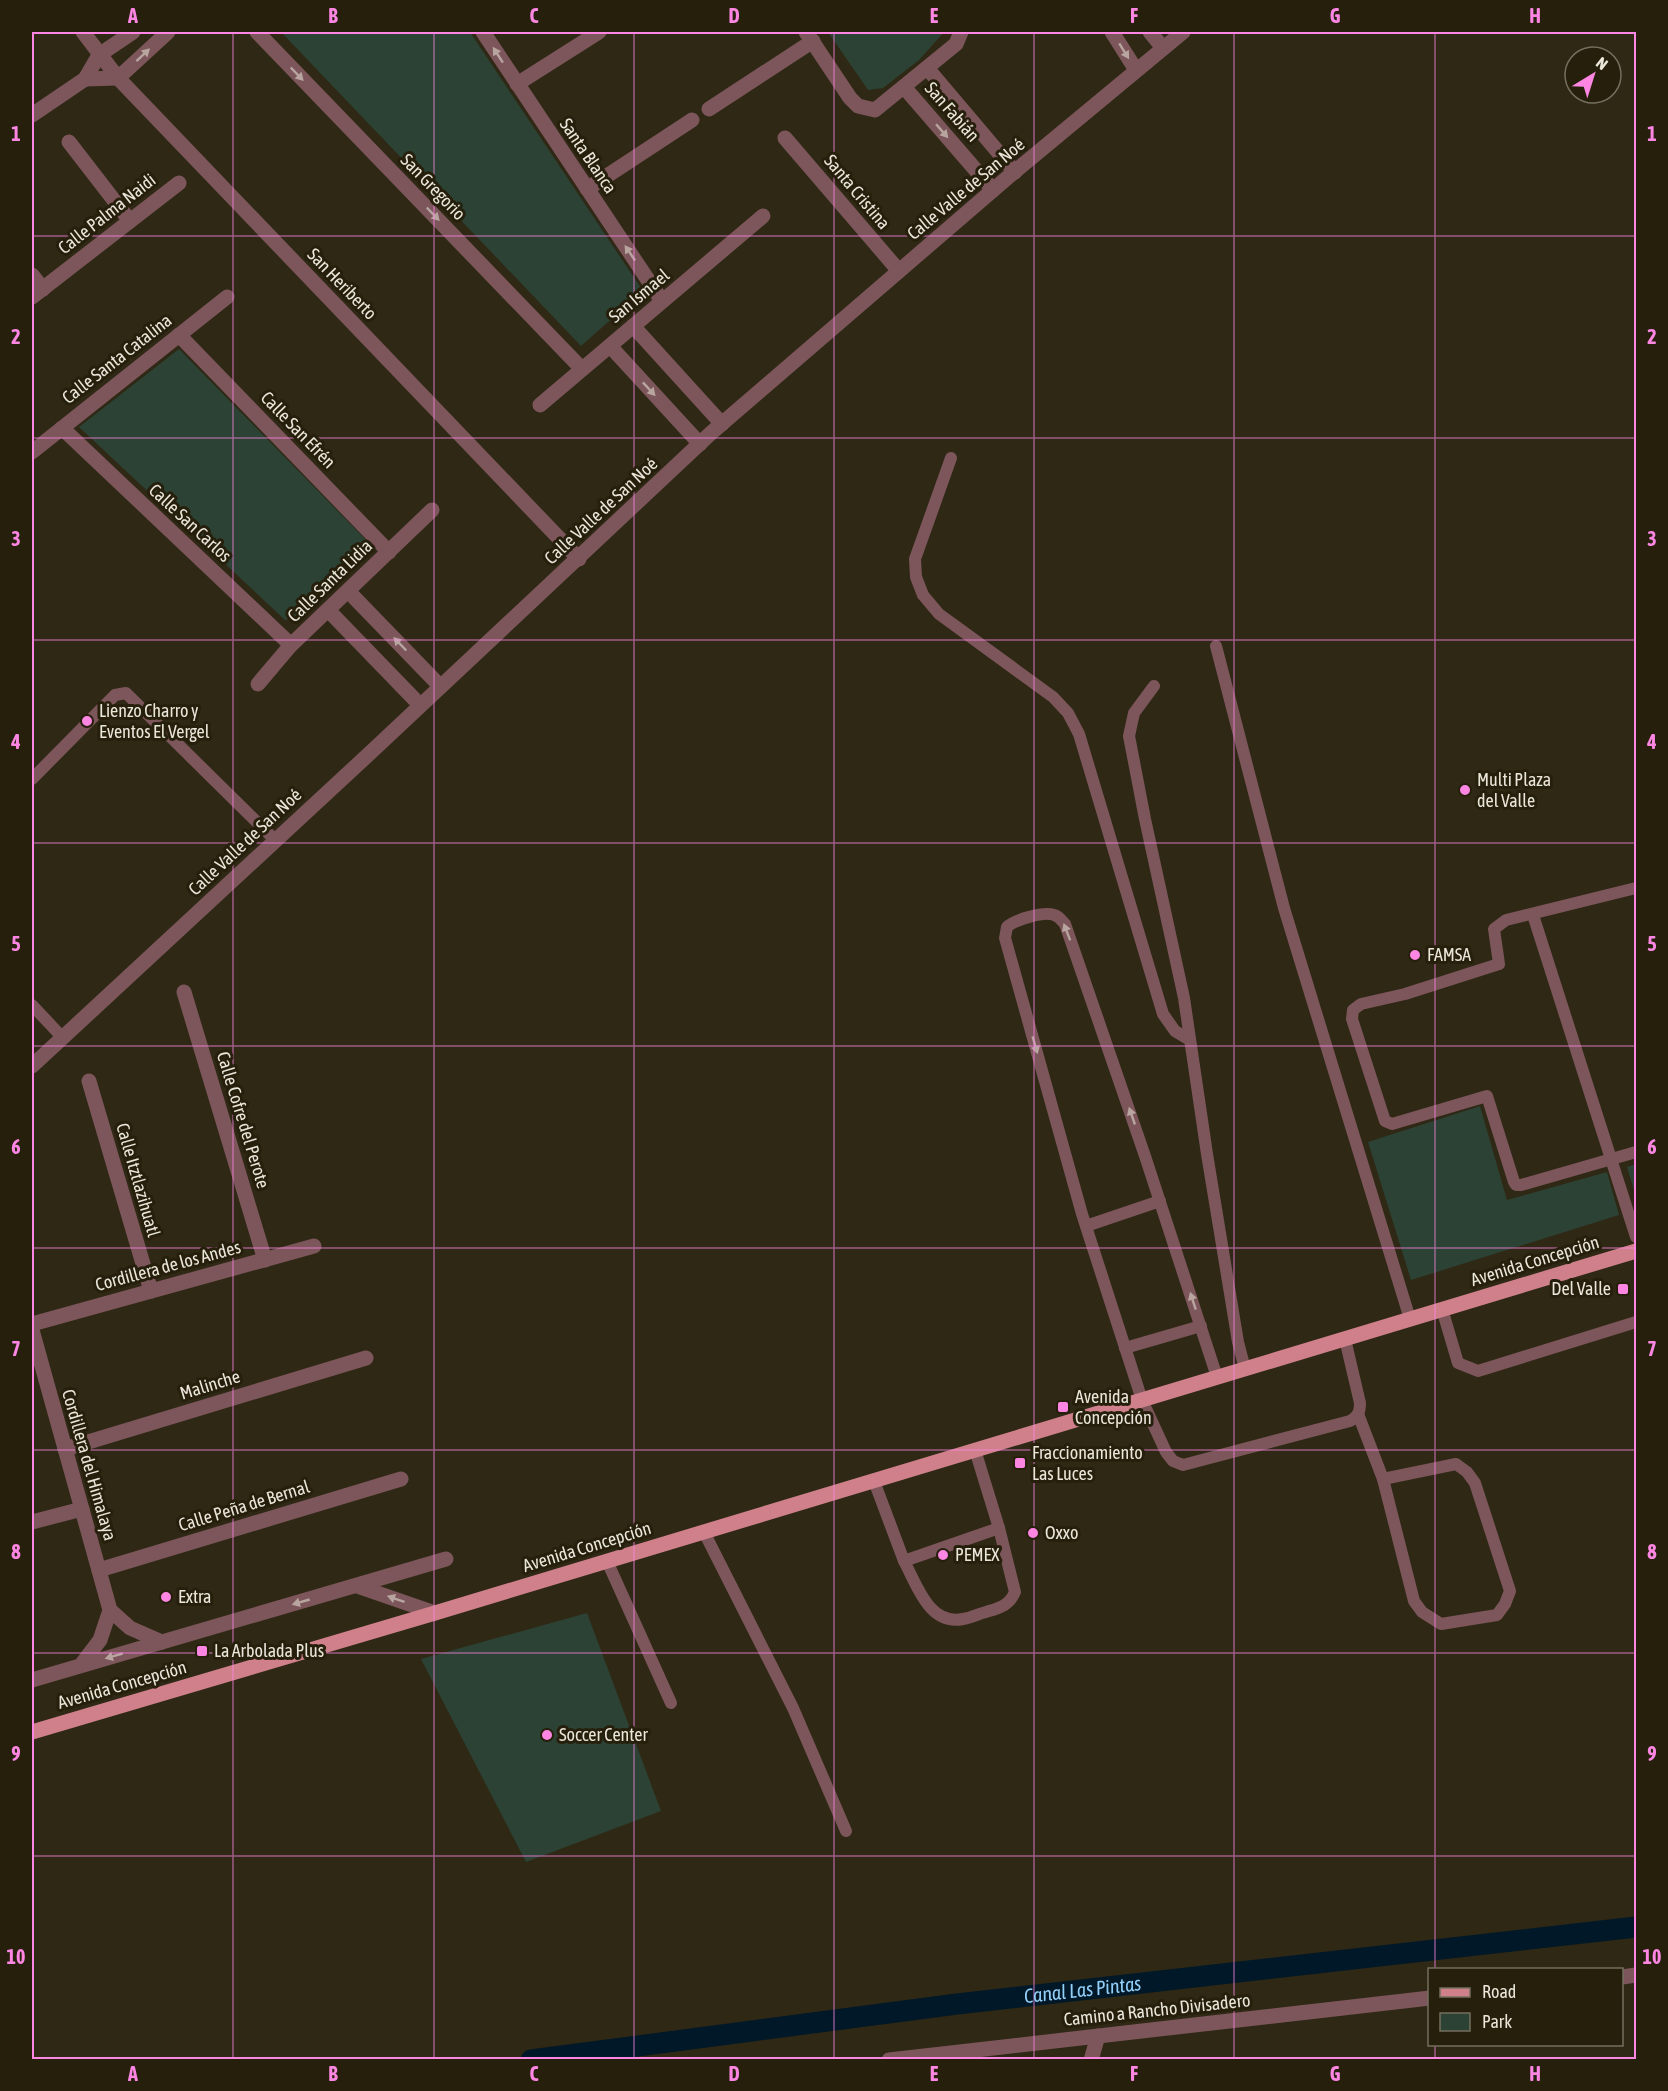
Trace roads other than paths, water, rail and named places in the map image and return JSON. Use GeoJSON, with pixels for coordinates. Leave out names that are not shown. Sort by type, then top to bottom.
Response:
{"type":"FeatureCollection","features":[{"type":"Feature","properties":{"kind":"main road","name":"Avenida Concepción"},"geometry":{"type":"LineString","coordinates":[[32,1732],[1636,1251]]}},
{"type":"Feature","properties":{"kind":"street","name":"San Heriberto"},"geometry":{"type":"LineString","coordinates":[[83,32],[118,78],[579,559]]}},
{"type":"Feature","properties":{"kind":"street"},"geometry":{"type":"LineString","coordinates":[[32,115],[85,79],[99,55],[133,32]]}},
{"type":"Feature","properties":{"kind":"street"},"geometry":{"type":"LineString","coordinates":[[85,79],[118,78],[168,32]]}},
{"type":"Feature","properties":{"kind":"street","name":"San Gregorio"},"geometry":{"type":"LineString","coordinates":[[256,32],[582,369]]}},
{"type":"Feature","properties":{"kind":"street","name":"Santa Blanca"},"geometry":{"type":"LineString","coordinates":[[483,32],[662,301]]}},
{"type":"Feature","properties":{"kind":"street"},"geometry":{"type":"LineString","coordinates":[[517,84],[599,32]]}},
{"type":"Feature","properties":{"kind":"street","name":"San Fabián"},"geometry":{"type":"LineString","coordinates":[[809,36],[850,98],[858,106],[875,110],[956,44],[961,32]]}},
{"type":"Feature","properties":{"kind":"street"},"geometry":{"type":"LineString","coordinates":[[1112,32],[1136,70]]}},
{"type":"Feature","properties":{"kind":"street"},"geometry":{"type":"LineString","coordinates":[[1150,32],[1163,48]]}},
{"type":"Feature","properties":{"kind":"street","name":"Calle Valle de San Noé"},"geometry":{"type":"LineString","coordinates":[[32,1066],[722,424],[993,190],[1183,32]]}},
{"type":"Feature","properties":{"kind":"street"},"geometry":{"type":"LineString","coordinates":[[709,109],[809,36]]}},
{"type":"Feature","properties":{"kind":"street","name":"San Fabián"},"geometry":{"type":"LineString","coordinates":[[927,68],[1015,172]]}},
{"type":"Feature","properties":{"kind":"street","name":"San Fabián"},"geometry":{"type":"LineString","coordinates":[[904,87],[993,190]]}},
{"type":"Feature","properties":{"kind":"street"},"geometry":{"type":"LineString","coordinates":[[587,189],[692,120]]}},
{"type":"Feature","properties":{"kind":"street","name":"Santa Cristina"},"geometry":{"type":"LineString","coordinates":[[785,138],[899,272]]}},
{"type":"Feature","properties":{"kind":"street"},"geometry":{"type":"LineString","coordinates":[[69,142],[130,221]]}},
{"type":"Feature","properties":{"kind":"street","name":"Calle Palma Naidi"},"geometry":{"type":"LineString","coordinates":[[37,293],[179,183]]}},
{"type":"Feature","properties":{"kind":"street","name":"San Ismael"},"geometry":{"type":"LineString","coordinates":[[540,405],[763,216]]}},
{"type":"Feature","properties":{"kind":"street"},"geometry":{"type":"LineString","coordinates":[[32,275],[37,293]]}},
{"type":"Feature","properties":{"kind":"street","name":"Calle Santa Catalina"},"geometry":{"type":"LineString","coordinates":[[32,452],[227,297]]}},
{"type":"Feature","properties":{"kind":"street"},"geometry":{"type":"LineString","coordinates":[[633,326],[722,424]]}},
{"type":"Feature","properties":{"kind":"street","name":"Calle San Efrén"},"geometry":{"type":"LineString","coordinates":[[179,335],[389,552]]}},
{"type":"Feature","properties":{"kind":"street"},"geometry":{"type":"LineString","coordinates":[[610,346],[700,444]]}},
{"type":"Feature","properties":{"kind":"street","name":"Calle San Carlos"},"geometry":{"type":"LineString","coordinates":[[62,428],[291,645]]}},
{"type":"Feature","properties":{"kind":"street","name":"Calle Santa Lidia"},"geometry":{"type":"LineString","coordinates":[[258,684],[291,645],[432,510]]}},
{"type":"Feature","properties":{"kind":"street"},"geometry":{"type":"LineString","coordinates":[[348,591],[440,686]]}},
{"type":"Feature","properties":{"kind":"street"},"geometry":{"type":"LineString","coordinates":[[328,610],[420,705]]}},
{"type":"Feature","properties":{"kind":"street","name":"Calle Cofre del Perote"},"geometry":{"type":"LineString","coordinates":[[184,992],[265,1260]]}},
{"type":"Feature","properties":{"kind":"street","name":"Calle Itztlazihuatl"},"geometry":{"type":"LineString","coordinates":[[89,1081],[151,1291]]}},
{"type":"Feature","properties":{"kind":"street","name":"Cordillera de los Andes"},"geometry":{"type":"LineString","coordinates":[[32,1324],[314,1246]]}},
{"type":"Feature","properties":{"kind":"street","name":"Cordillera del Himalaya"},"geometry":{"type":"LineString","coordinates":[[32,1330],[110,1610]]}},
{"type":"Feature","properties":{"kind":"street","name":"Malinche"},"geometry":{"type":"LineString","coordinates":[[65,1449],[366,1359]]}},
{"type":"Feature","properties":{"kind":"street","name":"Calle Peña de Bernal"},"geometry":{"type":"LineString","coordinates":[[99,1570],[401,1479]]}},
{"type":"Feature","properties":{"kind":"street"},"geometry":{"type":"LineString","coordinates":[[32,1522],[82,1509]]}},
{"type":"Feature","properties":{"kind":"street"},"geometry":{"type":"LineString","coordinates":[[32,1680],[446,1559]]}},
{"type":"Feature","properties":{"kind":"street"},"geometry":{"type":"LineString","coordinates":[[357,1586],[435,1613]]}},
{"type":"Feature","properties":{"kind":"street"},"geometry":{"type":"LineString","coordinates":[[81,1665],[100,1640],[110,1610],[130,1629],[162,1642]]}},
{"type":"Feature","properties":{"kind":"street","name":"Camino a Rancho Divisadero"},"geometry":{"type":"LineString","coordinates":[[889,2060],[1428,1998]]}},
{"type":"Feature","properties":{"kind":"street"},"geometry":{"type":"LineString","coordinates":[[1091,2060],[1098,2036]]}},
{"type":"Feature","properties":{"kind":"lane"},"geometry":{"type":"LineString","coordinates":[[951,458],[915,559],[916,577],[924,595],[939,614],[1053,698],[1068,713],[1079,734],[1163,1014],[1175,1031],[1190,1040]]}},
{"type":"Feature","properties":{"kind":"lane"},"geometry":{"type":"LineString","coordinates":[[1216,646],[1284,908],[1410,1319]]}},
{"type":"Feature","properties":{"kind":"lane"},"geometry":{"type":"LineString","coordinates":[[1154,686],[1134,713],[1129,736],[1184,999],[1238,1342],[1245,1369]]}},
{"type":"Feature","properties":{"kind":"lane"},"geometry":{"type":"LineString","coordinates":[[32,779],[115,695],[126,693],[276,841]]}},
{"type":"Feature","properties":{"kind":"lane"},"geometry":{"type":"LineString","coordinates":[[1636,888],[1506,920],[1494,929],[1499,964],[1405,994],[1361,1004],[1353,1010],[1352,1018],[1387,1123],[1392,1124],[1487,1096],[1514,1182],[1517,1185],[1636,1152]]}},
{"type":"Feature","properties":{"kind":"lane"},"geometry":{"type":"LineString","coordinates":[[1217,1377],[1065,924],[1055,915],[1047,914],[1014,922],[1007,927],[1005,938],[1086,1226],[1142,1400],[1166,1452],[1173,1461],[1183,1465],[1350,1421],[1359,1414]]}},
{"type":"Feature","properties":{"kind":"lane"},"geometry":{"type":"LineString","coordinates":[[1533,915],[1636,1238]]}},
{"type":"Feature","properties":{"kind":"lane"},"geometry":{"type":"LineString","coordinates":[[32,1005],[62,1037]]}},
{"type":"Feature","properties":{"kind":"lane"},"geometry":{"type":"LineString","coordinates":[[1086,1226],[1160,1202]]}},
{"type":"Feature","properties":{"kind":"lane"},"geometry":{"type":"LineString","coordinates":[[1442,1310],[1458,1363],[1478,1371],[1636,1322]]}},
{"type":"Feature","properties":{"kind":"lane"},"geometry":{"type":"LineString","coordinates":[[1125,1348],[1201,1326]]}},
{"type":"Feature","properties":{"kind":"lane"},"geometry":{"type":"LineString","coordinates":[[1345,1339],[1360,1403],[1359,1414],[1383,1479],[1414,1601],[1422,1612],[1441,1624],[1497,1615],[1510,1591],[1475,1483],[1467,1472],[1456,1464],[1383,1479]]}},
{"type":"Feature","properties":{"kind":"lane"},"geometry":{"type":"LineString","coordinates":[[874,1481],[904,1562],[932,1610],[944,1618],[963,1619],[1005,1606],[1012,1600],[1015,1592],[999,1528],[975,1450]]}},
{"type":"Feature","properties":{"kind":"lane"},"geometry":{"type":"LineString","coordinates":[[904,1562],[999,1528]]}},
{"type":"Feature","properties":{"kind":"lane"},"geometry":{"type":"LineString","coordinates":[[705,1532],[793,1708],[846,1831]]}},
{"type":"Feature","properties":{"kind":"lane"},"geometry":{"type":"LineString","coordinates":[[607,1561],[671,1703]]}},
{"type":"Feature","properties":{"kind":"waterway","name":"Canal Las Pintas"},"geometry":{"type":"LineString","coordinates":[[531,2060],[957,2004],[1636,1927]]}},
{"type":"Feature","properties":{"kind":"place","name":"Lienzo Charro y Eventos El Vergel"},"geometry":{"type":"Point","coordinates":[87,721]}},
{"type":"Feature","properties":{"kind":"place","name":"Multi Plaza del Valle"},"geometry":{"type":"Point","coordinates":[1465,790]}},
{"type":"Feature","properties":{"kind":"place","name":"FAMSA"},"geometry":{"type":"Point","coordinates":[1415,955]}},
{"type":"Feature","properties":{"kind":"place","name":"Del Valle"},"geometry":{"type":"Point","coordinates":[1623,1289]}},
{"type":"Feature","properties":{"kind":"place","name":"Avenida Concepción"},"geometry":{"type":"Point","coordinates":[1063,1407]}},
{"type":"Feature","properties":{"kind":"place","name":"Fraccionamiento Las Luces"},"geometry":{"type":"Point","coordinates":[1020,1463]}},
{"type":"Feature","properties":{"kind":"place","name":"Oxxo"},"geometry":{"type":"Point","coordinates":[1033,1533]}},
{"type":"Feature","properties":{"kind":"place","name":"PEMEX"},"geometry":{"type":"Point","coordinates":[943,1555]}},
{"type":"Feature","properties":{"kind":"place","name":"Extra"},"geometry":{"type":"Point","coordinates":[166,1597]}},
{"type":"Feature","properties":{"kind":"place","name":"La Arbolada Plus"},"geometry":{"type":"Point","coordinates":[202,1651]}},
{"type":"Feature","properties":{"kind":"place","name":"Soccer Center"},"geometry":{"type":"Point","coordinates":[547,1735]}}]}
